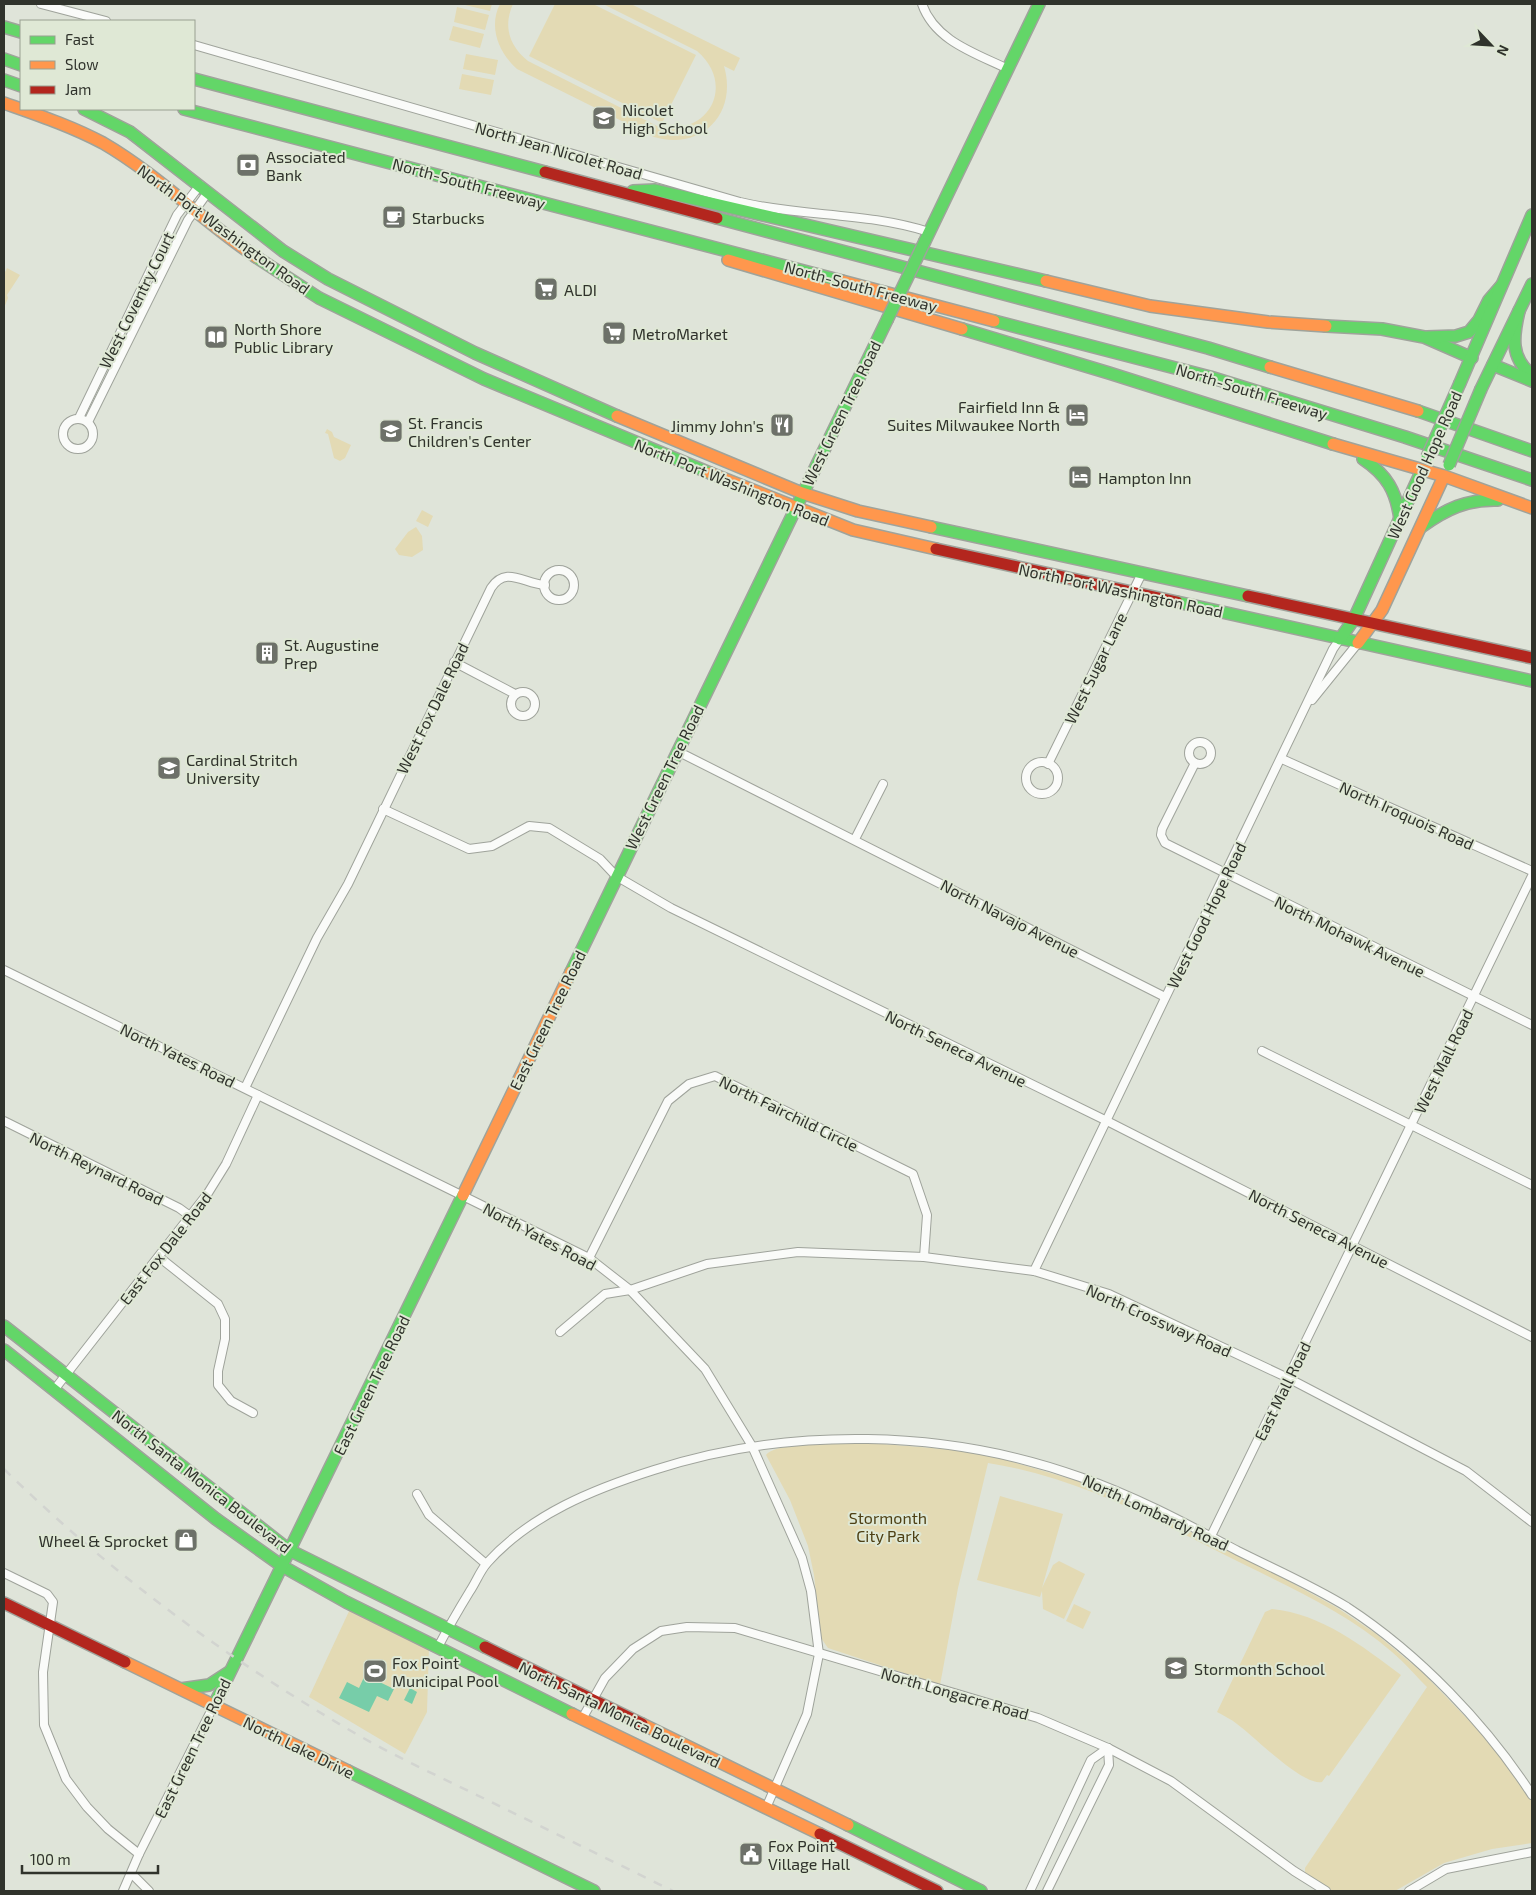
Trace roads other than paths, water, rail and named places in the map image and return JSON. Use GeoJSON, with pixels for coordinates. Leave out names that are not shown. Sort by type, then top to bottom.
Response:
{"type":"FeatureCollection","features":[{"type":"Feature","properties":{"kind":"main road","name":"West Green Tree Road"},"geometry":{"type":"LineString","coordinates":[[616,876],[1039,4]]}},
{"type":"Feature","properties":{"kind":"main road"},"geometry":{"type":"LineString","coordinates":[[4,27],[20,32]]}},
{"type":"Feature","properties":{"kind":"main road"},"geometry":{"type":"LineString","coordinates":[[4,59],[20,64]]}},
{"type":"Feature","properties":{"kind":"main road","name":"North-South Freeway"},"geometry":{"type":"LineString","coordinates":[[195,79],[1208,348],[1414,410],[1532,451]]}},
{"type":"Feature","properties":{"kind":"main road"},"geometry":{"type":"LineString","coordinates":[[4,80],[20,86]]}},
{"type":"Feature","properties":{"kind":"main road","name":"North Port Washington Road"},"geometry":{"type":"LineString","coordinates":[[4,103],[20,109]]}},
{"type":"Feature","properties":{"kind":"main road","name":"North Port Washington Road"},"geometry":{"type":"LineString","coordinates":[[22,110],[93,137],[192,206],[278,272],[319,298],[484,379],[794,508],[853,530],[1532,681]]}},
{"type":"Feature","properties":{"kind":"main road","name":"North Port Washington Road"},"geometry":{"type":"LineString","coordinates":[[86,110],[130,132],[283,251],[337,284],[493,361],[695,450],[802,493],[858,511],[1532,658]]}},
{"type":"Feature","properties":{"kind":"main road","name":"North-South Freeway"},"geometry":{"type":"LineString","coordinates":[[188,110],[1210,377],[1405,437],[1532,480]]}},
{"type":"Feature","properties":{"kind":"main road"},"geometry":{"type":"LineString","coordinates":[[620,192],[655,190],[1164,309],[1259,321],[1357,326],[1424,337],[1456,336],[1469,332],[1480,320],[1489,300],[1501,286]]}},
{"type":"Feature","properties":{"kind":"main road","name":"West Good Hope Road"},"geometry":{"type":"LineString","coordinates":[[1340,639],[1354,619],[1400,519],[1472,358],[1532,215]]}},
{"type":"Feature","properties":{"kind":"main road"},"geometry":{"type":"LineString","coordinates":[[655,232],[700,252],[1109,373],[1345,448],[1444,476],[1532,508]]}},
{"type":"Feature","properties":{"kind":"main road","name":"West Good Hope Road"},"geometry":{"type":"LineString","coordinates":[[1358,643],[1373,624],[1389,597],[1481,389],[1532,284]]}},
{"type":"Feature","properties":{"kind":"main road"},"geometry":{"type":"LineString","coordinates":[[1519,311],[1514,334],[1514,352],[1517,362],[1532,375]]}},
{"type":"Feature","properties":{"kind":"main road"},"geometry":{"type":"LineString","coordinates":[[1424,337],[1532,381]]}},
{"type":"Feature","properties":{"kind":"main road"},"geometry":{"type":"LineString","coordinates":[[1345,448],[1380,469],[1396,492],[1400,519]]}},
{"type":"Feature","properties":{"kind":"main road"},"geometry":{"type":"LineString","coordinates":[[1421,527],[1454,504],[1468,500],[1514,501]]}},
{"type":"Feature","properties":{"kind":"main road"},"geometry":{"type":"LineString","coordinates":[[853,530],[858,511]]}},
{"type":"Feature","properties":{"kind":"main road"},"geometry":{"type":"LineString","coordinates":[[1062,577],[1070,557]]}},
{"type":"Feature","properties":{"kind":"main road"},"geometry":{"type":"LineString","coordinates":[[1433,659],[1439,638]]}},
{"type":"Feature","properties":{"kind":"main road"},"geometry":{"type":"LineString","coordinates":[[1479,669],[1484,648]]}},
{"type":"Feature","properties":{"kind":"main road","name":"East Green Tree Road"},"geometry":{"type":"LineString","coordinates":[[214,1705],[463,1196],[616,876]]}},
{"type":"Feature","properties":{"kind":"main road","name":"North Santa Monica Boulevard"},"geometry":{"type":"LineString","coordinates":[[4,1326],[290,1550],[981,1891]]}},
{"type":"Feature","properties":{"kind":"main road","name":"North Santa Monica Boulevard"},"geometry":{"type":"LineString","coordinates":[[4,1350],[216,1519],[282,1566],[346,1602],[582,1719],[939,1891]]}},
{"type":"Feature","properties":{"kind":"main road"},"geometry":{"type":"LineString","coordinates":[[346,1602],[355,1583]]}},
{"type":"Feature","properties":{"kind":"main road","name":"North Lake Drive"},"geometry":{"type":"LineString","coordinates":[[4,1603],[594,1891]]}},
{"type":"Feature","properties":{"kind":"main road"},"geometry":{"type":"LineString","coordinates":[[180,1690],[209,1685],[229,1672]]}},
{"type":"Feature","properties":{"kind":"main road"},"geometry":{"type":"LineString","coordinates":[[690,1771],[700,1753]]}},
{"type":"Feature","properties":{"kind":"main road"},"geometry":{"type":"LineString","coordinates":[[939,1891],[950,1876]]}},
{"type":"Feature","properties":{"kind":"street"},"geometry":{"type":"LineString","coordinates":[[42,4],[102,20]]}},
{"type":"Feature","properties":{"kind":"street"},"geometry":{"type":"LineString","coordinates":[[922,4],[930,21],[954,44],[1008,69]]}},
{"type":"Feature","properties":{"kind":"street","name":"North Jean Nicolet Road"},"geometry":{"type":"LineString","coordinates":[[195,45],[740,202],[794,212],[871,218],[927,236]]}},
{"type":"Feature","properties":{"kind":"street","name":"West Coventry Court"},"geometry":{"type":"LineString","coordinates":[[192,206],[177,215],[79,418],[69,421],[63,430],[64,440],[71,448],[82,449],[90,444],[93,430],[88,422],[188,220],[192,206],[204,189]]}},
{"type":"Feature","properties":{"kind":"street"},"geometry":{"type":"LineString","coordinates":[[79,418],[88,422]]}},
{"type":"Feature","properties":{"kind":"street","name":"West Sugar Lane"},"geometry":{"type":"LineString","coordinates":[[1048,764],[1142,573]]}},
{"type":"Feature","properties":{"kind":"street","name":"West Fox Dale Road"},"geometry":{"type":"LineString","coordinates":[[244,1088],[318,938],[348,884],[491,588],[498,579],[504,576],[516,576],[545,585]]}},
{"type":"Feature","properties":{"kind":"street","name":"West Good Hope Road"},"geometry":{"type":"LineString","coordinates":[[1034,1270],[1340,639]]}},
{"type":"Feature","properties":{"kind":"street","name":"West Good Hope Road"},"geometry":{"type":"LineString","coordinates":[[1305,709],[1358,643]]}},
{"type":"Feature","properties":{"kind":"street"},"geometry":{"type":"LineString","coordinates":[[454,662],[515,694]]}},
{"type":"Feature","properties":{"kind":"street","name":"North Navajo Avenue"},"geometry":{"type":"LineString","coordinates":[[677,751],[855,839],[1165,997]]}},
{"type":"Feature","properties":{"kind":"street","name":"North Iroquois Road"},"geometry":{"type":"LineString","coordinates":[[1282,759],[1532,871]]}},
{"type":"Feature","properties":{"kind":"street","name":"North Mohawk Avenue"},"geometry":{"type":"LineString","coordinates":[[1195,763],[1162,829],[1162,840],[1171,847],[1532,1025]]}},
{"type":"Feature","properties":{"kind":"street"},"geometry":{"type":"LineString","coordinates":[[1048,764],[1057,776],[1056,786],[1048,793],[1038,794],[1027,783],[1027,773],[1033,765],[1048,764]]}},
{"type":"Feature","properties":{"kind":"street"},"geometry":{"type":"LineString","coordinates":[[855,839],[883,784]]}},
{"type":"Feature","properties":{"kind":"street","name":"North Seneca Avenue"},"geometry":{"type":"LineString","coordinates":[[383,809],[469,849],[492,846],[529,826],[543,826],[600,859],[616,876],[672,908],[1107,1121],[1532,1337]]}},
{"type":"Feature","properties":{"kind":"street","name":"West Mall Road"},"geometry":{"type":"LineString","coordinates":[[1354,1245],[1532,876]]}},
{"type":"Feature","properties":{"kind":"street","name":"North Yates Road"},"geometry":{"type":"LineString","coordinates":[[4,970],[588,1258],[630,1290],[706,1369],[752,1446],[802,1558],[812,1591],[819,1654],[807,1714],[766,1808]]}},
{"type":"Feature","properties":{"kind":"street"},"geometry":{"type":"LineString","coordinates":[[1262,1051],[1532,1185]]}},
{"type":"Feature","properties":{"kind":"street","name":"North Fairchild Circle"},"geometry":{"type":"LineString","coordinates":[[588,1258],[668,1100],[689,1084],[715,1076],[913,1174],[927,1215],[924,1257]]}},
{"type":"Feature","properties":{"kind":"street","name":"East Fox Dale Road"},"geometry":{"type":"LineString","coordinates":[[54,1390],[160,1257],[226,1164],[258,1095]]}},
{"type":"Feature","properties":{"kind":"street","name":"North Reynard Road"},"geometry":{"type":"LineString","coordinates":[[4,1121],[180,1208],[190,1216]]}},
{"type":"Feature","properties":{"kind":"street","name":"East Mall Road"},"geometry":{"type":"LineString","coordinates":[[1211,1536],[1354,1245]]}},
{"type":"Feature","properties":{"kind":"street","name":"North Crossway Road"},"geometry":{"type":"LineString","coordinates":[[560,1332],[605,1294],[630,1290],[707,1264],[798,1252],[924,1257],[1034,1270],[1109,1294],[1288,1378],[1466,1471],[1532,1522]]}},
{"type":"Feature","properties":{"kind":"street"},"geometry":{"type":"LineString","coordinates":[[160,1257],[218,1304],[225,1319],[225,1338],[218,1371],[218,1386],[231,1401],[253,1413]]}},
{"type":"Feature","properties":{"kind":"street","name":"North Lombardy Road"},"geometry":{"type":"LineString","coordinates":[[438,1647],[486,1564],[533,1523],[600,1487],[689,1458],[752,1446],[851,1438],[945,1444],[991,1451],[1080,1476],[1211,1536],[1345,1606],[1427,1669],[1508,1758],[1532,1794]]}},
{"type":"Feature","properties":{"kind":"street"},"geometry":{"type":"LineString","coordinates":[[417,1494],[429,1515],[486,1564]]}},
{"type":"Feature","properties":{"kind":"street"},"geometry":{"type":"LineString","coordinates":[[4,1573],[51,1599],[53,1606],[51,1626],[43,1672],[44,1724],[66,1779],[92,1813],[139,1854]]}},
{"type":"Feature","properties":{"kind":"street","name":"North Longacre Road"},"geometry":{"type":"LineString","coordinates":[[582,1719],[591,1699],[605,1678],[632,1649],[661,1631],[687,1628],[735,1628],[1038,1718],[1108,1748],[1171,1781],[1294,1871],[1326,1891]]}},
{"type":"Feature","properties":{"kind":"street","name":"East Green Tree Road"},"geometry":{"type":"LineString","coordinates":[[124,1891],[139,1854],[214,1705]]}},
{"type":"Feature","properties":{"kind":"street"},"geometry":{"type":"LineString","coordinates":[[1030,1891],[1091,1760],[1108,1748]]}},
{"type":"Feature","properties":{"kind":"street"},"geometry":{"type":"LineString","coordinates":[[1047,1891],[1109,1765],[1108,1748]]}},
{"type":"Feature","properties":{"kind":"street"},"geometry":{"type":"LineString","coordinates":[[1409,1891],[1446,1869],[1532,1852]]}},
{"type":"Feature","properties":{"kind":"street"},"geometry":{"type":"LineString","coordinates":[[132,1874],[149,1891]]}},
{"type":"Feature","properties":{"kind":"railway"},"geometry":{"type":"LineString","coordinates":[[4,1469],[88,1545],[176,1616],[222,1649],[316,1710],[394,1754],[673,1891]]}},
{"type":"Feature","properties":{"kind":"place","name":"Nicolet High School"},"geometry":{"type":"Point","coordinates":[604,118]}},
{"type":"Feature","properties":{"kind":"place","name":"Associated Bank"},"geometry":{"type":"Point","coordinates":[248,165]}},
{"type":"Feature","properties":{"kind":"place","name":"Starbucks"},"geometry":{"type":"Point","coordinates":[394,217]}},
{"type":"Feature","properties":{"kind":"place","name":"ALDI"},"geometry":{"type":"Point","coordinates":[546,289]}},
{"type":"Feature","properties":{"kind":"place","name":"MetroMarket"},"geometry":{"type":"Point","coordinates":[614,333]}},
{"type":"Feature","properties":{"kind":"place","name":"North Shore Public Library"},"geometry":{"type":"Point","coordinates":[216,337]}},
{"type":"Feature","properties":{"kind":"place","name":"Fairfield Inn & Suites Milwaukee North"},"geometry":{"type":"Point","coordinates":[1077,415]}},
{"type":"Feature","properties":{"kind":"place","name":"Jimmy John's"},"geometry":{"type":"Point","coordinates":[782,425]}},
{"type":"Feature","properties":{"kind":"place","name":"St. Francis Children's Center"},"geometry":{"type":"Point","coordinates":[391,431]}},
{"type":"Feature","properties":{"kind":"place","name":"Hampton Inn"},"geometry":{"type":"Point","coordinates":[1080,477]}},
{"type":"Feature","properties":{"kind":"place","name":"St. Augustine Prep"},"geometry":{"type":"Point","coordinates":[267,653]}},
{"type":"Feature","properties":{"kind":"place","name":"Cardinal Stritch University"},"geometry":{"type":"Point","coordinates":[169,768]}},
{"type":"Feature","properties":{"kind":"place","name":"Wheel & Sprocket"},"geometry":{"type":"Point","coordinates":[186,1540]}},
{"type":"Feature","properties":{"kind":"place","name":"Stormonth School"},"geometry":{"type":"Point","coordinates":[1176,1668]}},
{"type":"Feature","properties":{"kind":"place","name":"Fox Point Municipal Pool"},"geometry":{"type":"Point","coordinates":[375,1671]}},
{"type":"Feature","properties":{"kind":"place","name":"Fox Point Village Hall"},"geometry":{"type":"Point","coordinates":[751,1854]}},
{"type":"Feature","properties":{"kind":"park label","name":"Stormonth City Park"},"geometry":{"type":"Point","coordinates":[888,1526]}}]}
